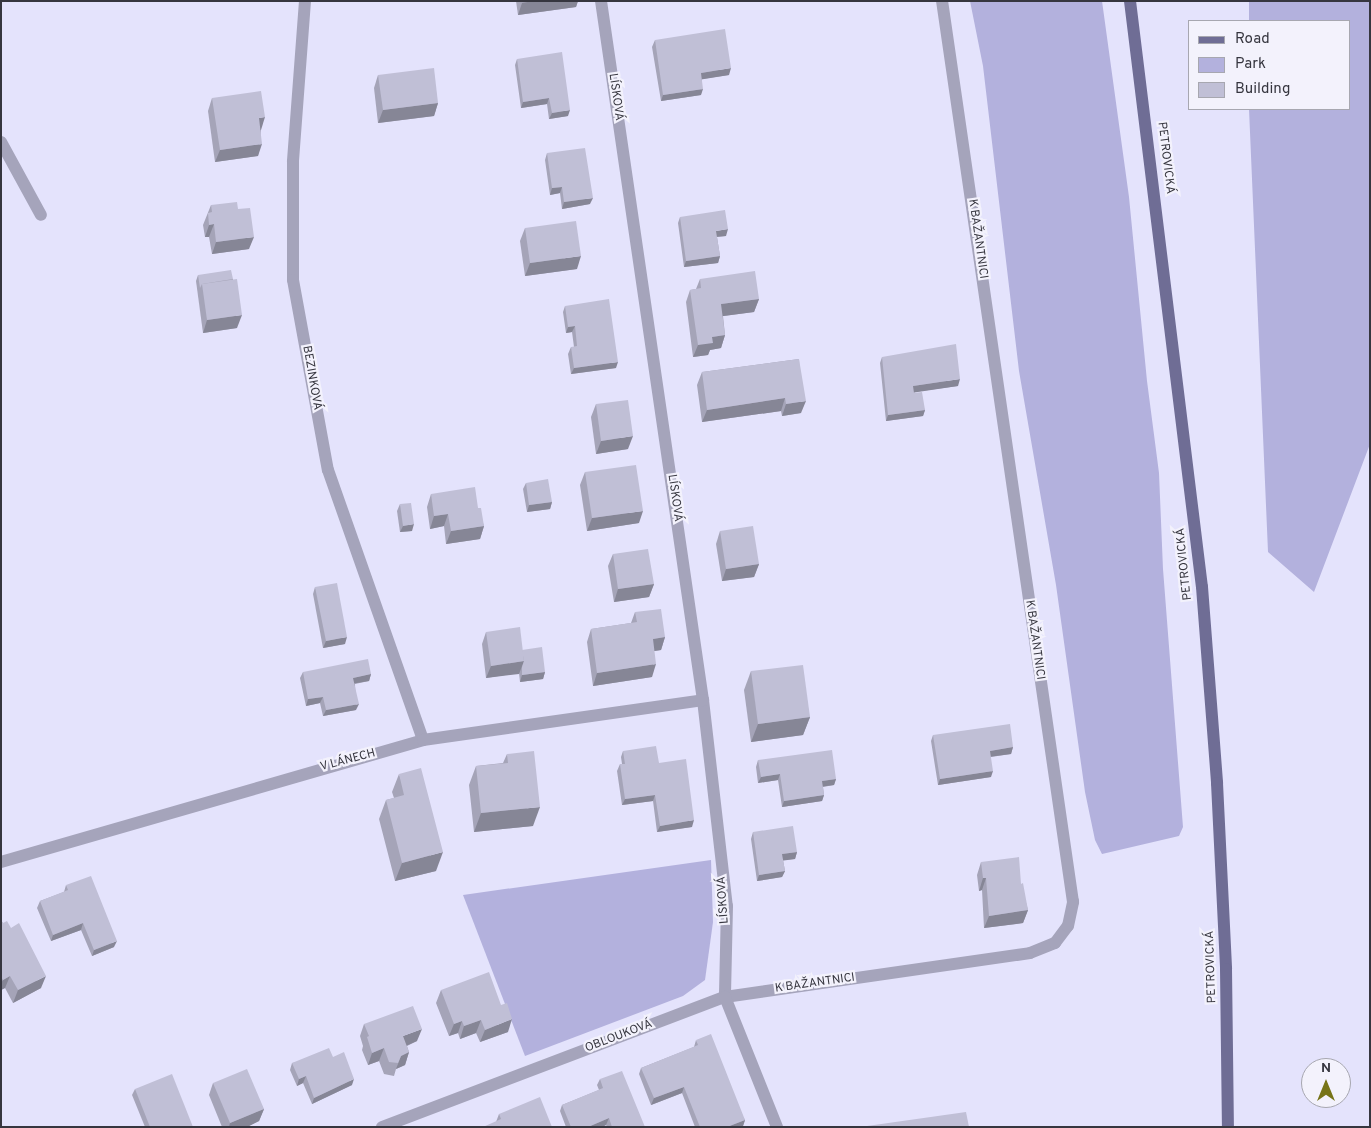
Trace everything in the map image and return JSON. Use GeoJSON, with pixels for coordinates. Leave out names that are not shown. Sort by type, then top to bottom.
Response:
{"type":"FeatureCollection","features":[{"type":"Feature","properties":{"kind":"main road","name":"PETROVICKÁ"},"geometry":{"type":"LineString","coordinates":[[1130,1],[1202,587],[1226,969],[1228,1127]]}},
{"type":"Feature","properties":{"kind":"street","name":"BEZINKOVÁ"},"geometry":{"type":"LineString","coordinates":[[305,1],[293,162],[293,280],[328,470],[423,740]]}},
{"type":"Feature","properties":{"kind":"street","name":"LÍSKOVÁ"},"geometry":{"type":"LineString","coordinates":[[601,1],[703,700],[727,906],[725,997]]}},
{"type":"Feature","properties":{"kind":"street","name":"K BAŽANTNICI"},"geometry":{"type":"LineString","coordinates":[[725,997],[1030,953],[1055,942],[1068,926],[1073,902],[942,1]]}},
{"type":"Feature","properties":{"kind":"street"},"geometry":{"type":"LineString","coordinates":[[1,142],[41,215]]}},
{"type":"Feature","properties":{"kind":"street","name":"V LÁNECH"},"geometry":{"type":"LineString","coordinates":[[1,862],[423,740],[703,700]]}},
{"type":"Feature","properties":{"kind":"street","name":"OBLOUKOVÁ"},"geometry":{"type":"LineString","coordinates":[[382,1127],[725,997]]}},
{"type":"Feature","properties":{"kind":"street"},"geometry":{"type":"LineString","coordinates":[[725,997],[777,1127]]}},
{"type":"Feature","properties":{"kind":"green space"},"geometry":{"type":"Polygon","coordinates":[[[970,1],[1102,1],[1129,197],[1147,381],[1159,473],[1163,569],[1183,827],[1179,836],[1102,854],[1095,840],[1085,792],[1056,585],[1019,371],[983,66],[970,1]]]}},
{"type":"Feature","properties":{"kind":"green space"},"geometry":{"type":"Polygon","coordinates":[[[1249,1],[1370,1],[1370,444],[1314,592],[1268,552],[1249,110],[1351,110],[1351,20],[1249,20],[1249,1]]]}},
{"type":"Feature","properties":{"kind":"green space"},"geometry":{"type":"Polygon","coordinates":[[[711,860],[713,922],[705,980],[683,996],[525,1056],[463,895],[711,860]]]}},
{"type":"Feature","properties":{"kind":"building"},"geometry":{"type":"Polygon","coordinates":[[[725,29],[731,68],[701,73],[703,89],[663,95],[655,40],[725,29]]]}},
{"type":"Feature","properties":{"kind":"building"},"geometry":{"type":"Polygon","coordinates":[[[562,52],[570,110],[552,113],[549,98],[523,102],[517,59],[562,52]]]}},
{"type":"Feature","properties":{"kind":"building"},"geometry":{"type":"Polygon","coordinates":[[[434,68],[438,103],[383,110],[378,75],[434,68]]]}},
{"type":"Feature","properties":{"kind":"building"},"geometry":{"type":"Polygon","coordinates":[[[261,91],[265,117],[259,118],[262,144],[220,150],[212,98],[261,91]]]}},
{"type":"Feature","properties":{"kind":"building"},"geometry":{"type":"Polygon","coordinates":[[[585,148],[593,198],[564,202],[562,187],[552,188],[547,153],[585,148]]]}},
{"type":"Feature","properties":{"kind":"building"},"geometry":{"type":"Polygon","coordinates":[[[237,202],[238,209],[250,208],[254,237],[216,242],[214,224],[209,225],[208,213],[212,212],[211,205],[237,202]]]}},
{"type":"Feature","properties":{"kind":"building"},"geometry":{"type":"Polygon","coordinates":[[[725,210],[728,229],[716,231],[720,256],[686,261],[680,217],[725,210]]]}},
{"type":"Feature","properties":{"kind":"building"},"geometry":{"type":"Polygon","coordinates":[[[576,221],[581,256],[530,263],[525,228],[576,221]]]}},
{"type":"Feature","properties":{"kind":"building"},"geometry":{"type":"Polygon","coordinates":[[[231,270],[233,279],[202,284],[200,288],[198,275],[231,270]]]}},
{"type":"Feature","properties":{"kind":"building"},"geometry":{"type":"Polygon","coordinates":[[[755,271],[759,299],[721,304],[725,335],[712,337],[713,343],[698,345],[690,290],[701,288],[700,279],[755,271]]]}},
{"type":"Feature","properties":{"kind":"building"},"geometry":{"type":"Polygon","coordinates":[[[237,279],[242,315],[207,320],[202,284],[237,279]]]}},
{"type":"Feature","properties":{"kind":"building"},"geometry":{"type":"Polygon","coordinates":[[[609,299],[618,362],[574,368],[571,347],[577,346],[575,326],[568,327],[565,306],[609,299]]]}},
{"type":"Feature","properties":{"kind":"building"},"geometry":{"type":"Polygon","coordinates":[[[956,344],[960,379],[913,386],[914,393],[922,392],[925,410],[888,415],[882,357],[956,344]]]}},
{"type":"Feature","properties":{"kind":"building"},"geometry":{"type":"Polygon","coordinates":[[[799,359],[806,401],[786,404],[785,398],[707,410],[702,372],[799,359]]]}},
{"type":"Feature","properties":{"kind":"building"},"geometry":{"type":"Polygon","coordinates":[[[628,400],[633,436],[601,441],[596,404],[628,400]]]}},
{"type":"Feature","properties":{"kind":"building"},"geometry":{"type":"Polygon","coordinates":[[[636,465],[643,511],[592,518],[585,472],[636,465]]]}},
{"type":"Feature","properties":{"kind":"building"},"geometry":{"type":"Polygon","coordinates":[[[548,479],[552,502],[529,505],[526,483],[548,479]]]}},
{"type":"Feature","properties":{"kind":"building"},"geometry":{"type":"Polygon","coordinates":[[[475,487],[478,508],[481,508],[484,526],[451,531],[448,514],[434,516],[431,494],[475,487]]]}},
{"type":"Feature","properties":{"kind":"building"},"geometry":{"type":"Polygon","coordinates":[[[411,503],[414,524],[403,526],[400,504],[411,503]]]}},
{"type":"Feature","properties":{"kind":"building"},"geometry":{"type":"Polygon","coordinates":[[[753,526],[759,564],[726,569],[720,531],[753,526]]]}},
{"type":"Feature","properties":{"kind":"building"},"geometry":{"type":"Polygon","coordinates":[[[648,549],[654,584],[618,589],[613,554],[648,549]]]}},
{"type":"Feature","properties":{"kind":"building"},"geometry":{"type":"Polygon","coordinates":[[[337,583],[347,637],[326,641],[315,587],[337,583]]]}},
{"type":"Feature","properties":{"kind":"building"},"geometry":{"type":"Polygon","coordinates":[[[661,609],[665,637],[653,639],[656,664],[597,673],[591,629],[637,622],[635,612],[661,609]]]}},
{"type":"Feature","properties":{"kind":"building"},"geometry":{"type":"Polygon","coordinates":[[[520,627],[524,661],[491,666],[486,632],[520,627]]]}},
{"type":"Feature","properties":{"kind":"building"},"geometry":{"type":"Polygon","coordinates":[[[542,647],[545,672],[522,675],[524,661],[522,650],[542,647]]]}},
{"type":"Feature","properties":{"kind":"building"},"geometry":{"type":"Polygon","coordinates":[[[368,659],[371,674],[353,678],[359,704],[326,710],[323,697],[308,699],[303,672],[368,659]]]}},
{"type":"Feature","properties":{"kind":"building"},"geometry":{"type":"Polygon","coordinates":[[[803,665],[810,717],[758,724],[751,671],[803,665]]]}},
{"type":"Feature","properties":{"kind":"building"},"geometry":{"type":"Polygon","coordinates":[[[1010,724],[1013,747],[990,751],[993,771],[940,779],[933,735],[1010,724]]]}},
{"type":"Feature","properties":{"kind":"building"},"geometry":{"type":"Polygon","coordinates":[[[656,746],[659,763],[686,759],[694,820],[660,826],[655,795],[625,799],[620,764],[625,764],[623,751],[656,746]]]}},
{"type":"Feature","properties":{"kind":"building"},"geometry":{"type":"Polygon","coordinates":[[[832,750],[836,779],[822,781],[824,795],[784,801],[780,774],[761,777],[758,760],[832,750]]]}},
{"type":"Feature","properties":{"kind":"building"},"geometry":{"type":"Polygon","coordinates":[[[534,751],[540,807],[481,813],[476,766],[508,763],[507,754],[534,751]]]}},
{"type":"Feature","properties":{"kind":"building"},"geometry":{"type":"Polygon","coordinates":[[[421,768],[443,852],[402,863],[386,800],[404,795],[399,774],[421,768]]]}},
{"type":"Feature","properties":{"kind":"building"},"geometry":{"type":"Polygon","coordinates":[[[793,826],[797,852],[782,854],[785,871],[759,875],[753,832],[793,826]]]}},
{"type":"Feature","properties":{"kind":"building"},"geometry":{"type":"Polygon","coordinates":[[[1019,857],[1021,884],[1023,883],[1028,910],[989,916],[986,878],[983,878],[981,862],[1019,857]]]}},
{"type":"Feature","properties":{"kind":"building"},"geometry":{"type":"Polygon","coordinates":[[[91,876],[117,941],[94,950],[83,923],[53,935],[40,901],[68,890],[66,885],[91,876]]]}},
{"type":"Feature","properties":{"kind":"building"},"geometry":{"type":"Polygon","coordinates":[[[1,920],[3,923],[7,921],[11,928],[19,923],[46,976],[18,990],[10,976],[3,980],[1,977],[1,920]]]}},
{"type":"Feature","properties":{"kind":"building"},"geometry":{"type":"Polygon","coordinates":[[[489,972],[501,1005],[507,1003],[512,1019],[485,1030],[481,1020],[464,1026],[462,1021],[454,1024],[441,990],[489,972]]]}},
{"type":"Feature","properties":{"kind":"building"},"geometry":{"type":"Polygon","coordinates":[[[413,1006],[422,1029],[403,1036],[409,1052],[401,1056],[398,1063],[389,1062],[384,1048],[372,1053],[367,1037],[369,1036],[364,1024],[413,1006]]]}},
{"type":"Feature","properties":{"kind":"building"},"geometry":{"type":"Polygon","coordinates":[[[711,1034],[745,1120],[727,1127],[700,1127],[684,1087],[654,1098],[641,1068],[698,1045],[696,1040],[711,1034]]]}},
{"type":"Feature","properties":{"kind":"building"},"geometry":{"type":"Polygon","coordinates":[[[329,1048],[333,1057],[344,1052],[354,1079],[314,1098],[306,1076],[299,1079],[292,1063],[329,1048]]]}},
{"type":"Feature","properties":{"kind":"building"},"geometry":{"type":"Polygon","coordinates":[[[247,1069],[264,1109],[230,1123],[213,1083],[247,1069]]]}},
{"type":"Feature","properties":{"kind":"building"},"geometry":{"type":"Polygon","coordinates":[[[622,1071],[645,1127],[612,1127],[609,1118],[588,1127],[571,1127],[562,1105],[603,1088],[600,1079],[622,1071]]]}},
{"type":"Feature","properties":{"kind":"building"},"geometry":{"type":"Polygon","coordinates":[[[172,1074],[193,1127],[150,1127],[135,1089],[172,1074]]]}},
{"type":"Feature","properties":{"kind":"building"},"geometry":{"type":"Polygon","coordinates":[[[540,1097],[552,1127],[483,1127],[501,1119],[499,1114],[540,1097]]]}},
{"type":"Feature","properties":{"kind":"building"},"geometry":{"type":"Polygon","coordinates":[[[966,1112],[969,1127],[860,1127],[966,1112]]]}}]}
